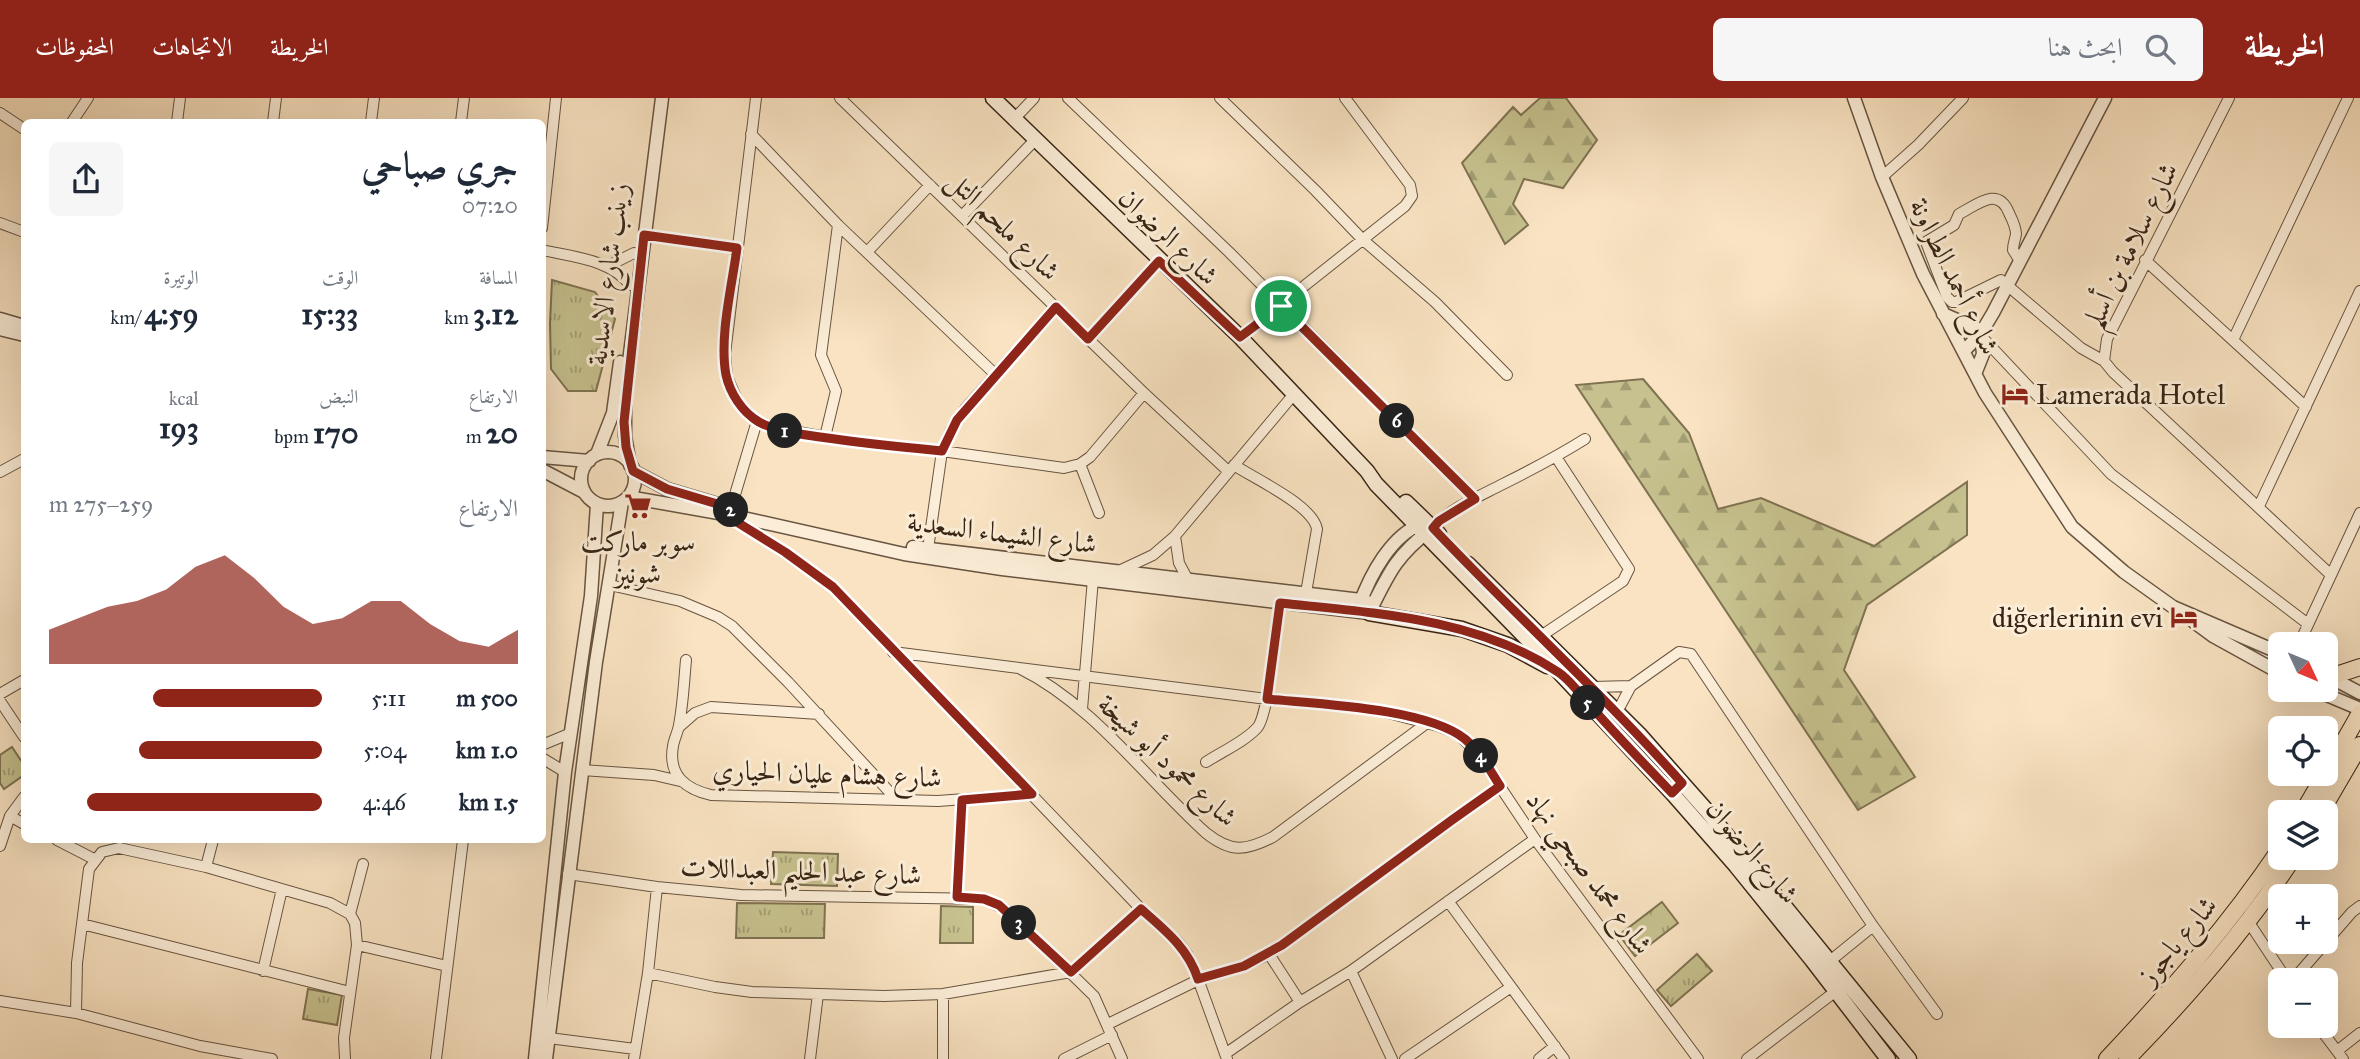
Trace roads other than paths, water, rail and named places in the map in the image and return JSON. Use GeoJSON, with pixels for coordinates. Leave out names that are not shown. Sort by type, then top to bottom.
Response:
{"type":"FeatureCollection","features":[{"type":"Feature","properties":{"kind":"main road","name":"شارع الرضوان"},"geometry":{"type":"LineString","coordinates":[[993,98],[1240,337],[1367,471],[1381,479],[1541,636]]}},
{"type":"Feature","properties":{"kind":"main road","name":"شارع الرضوان"},"geometry":{"type":"LineString","coordinates":[[1428,526],[1560,673],[1677,788],[1695,821],[1743,875],[1888,1059]]}},
{"type":"Feature","properties":{"kind":"main road"},"geometry":{"type":"LineString","coordinates":[[1365,607],[1462,629],[1508,645],[1560,673]]}},
{"type":"Feature","properties":{"kind":"main road"},"geometry":{"type":"LineString","coordinates":[[1541,636],[1617,712],[1677,788],[1707,811],[1909,1059]]}},
{"type":"Feature","properties":{"kind":"main road"},"geometry":{"type":"LineString","coordinates":[[2338,673],[2360,667]]}},
{"type":"Feature","properties":{"kind":"main road"},"geometry":{"type":"LineString","coordinates":[[2338,750],[2360,711]]}},
{"type":"Feature","properties":{"kind":"main road"},"geometry":{"type":"LineString","coordinates":[[2330,800],[2355,766],[2360,745]]}},
{"type":"Feature","properties":{"kind":"main road"},"geometry":{"type":"LineString","coordinates":[[1695,821],[1707,811]]}},
{"type":"Feature","properties":{"kind":"main road","name":"شارع ياجوز"},"geometry":{"type":"LineString","coordinates":[[2107,1059],[2205,950],[2268,867]]}},
{"type":"Feature","properties":{"kind":"main road","name":"شارع ياجوز"},"geometry":{"type":"LineString","coordinates":[[2127,1059],[2205,976],[2284,870]]}},
{"type":"Feature","properties":{"kind":"street"},"geometry":{"type":"LineString","coordinates":[[74,119],[88,98]]}},
{"type":"Feature","properties":{"kind":"street"},"geometry":{"type":"LineString","coordinates":[[177,119],[180,98]]}},
{"type":"Feature","properties":{"kind":"street"},"geometry":{"type":"LineString","coordinates":[[272,119],[276,98]]}},
{"type":"Feature","properties":{"kind":"street"},"geometry":{"type":"LineString","coordinates":[[371,119],[374,98]]}},
{"type":"Feature","properties":{"kind":"street"},"geometry":{"type":"LineString","coordinates":[[461,119],[464,98]]}},
{"type":"Feature","properties":{"kind":"street"},"geometry":{"type":"LineString","coordinates":[[546,192],[556,98]]}},
{"type":"Feature","properties":{"kind":"street","name":"زينب شارع الاسدية"},"geometry":{"type":"LineString","coordinates":[[593,458],[613,413],[654,98]]}},
{"type":"Feature","properties":{"kind":"street","name":"زينب شارع الاسدية"},"geometry":{"type":"LineString","coordinates":[[632,468],[625,436],[625,394],[662,98]]}},
{"type":"Feature","properties":{"kind":"street"},"geometry":{"type":"LineString","coordinates":[[756,98],[727,327],[725,366],[736,399],[757,421],[789,432],[825,438],[942,451],[1057,468],[1080,464],[1090,457],[1144,393]]}},
{"type":"Feature","properties":{"kind":"street","name":"شارع ملحم التل"},"geometry":{"type":"LineString","coordinates":[[840,98],[1144,393],[1231,468],[1285,494],[1315,521],[1317,528],[1306,593]]}},
{"type":"Feature","properties":{"kind":"street"},"geometry":{"type":"LineString","coordinates":[[1014,119],[1034,98]]}},
{"type":"Feature","properties":{"kind":"street"},"geometry":{"type":"LineString","coordinates":[[1068,98],[1229,252],[1475,499]]}},
{"type":"Feature","properties":{"kind":"street"},"geometry":{"type":"LineString","coordinates":[[1220,98],[1362,239],[1435,302],[1507,375]]}},
{"type":"Feature","properties":{"kind":"street"},"geometry":{"type":"LineString","coordinates":[[1240,337],[1405,206],[1413,192],[1384,148],[1345,98]]}},
{"type":"Feature","properties":{"kind":"street","name":"شارع أحمد الطراونة"},"geometry":{"type":"LineString","coordinates":[[1854,98],[1882,177],[1943,314],[2013,438],[2072,527],[2124,572],[2213,636],[2268,666]]}},
{"type":"Feature","properties":{"kind":"street"},"geometry":{"type":"LineString","coordinates":[[1882,177],[1918,145],[1963,98]]}},
{"type":"Feature","properties":{"kind":"street"},"geometry":{"type":"LineString","coordinates":[[1962,347],[1981,332],[2105,98]]}},
{"type":"Feature","properties":{"kind":"street","name":"شارع سلامة بن أسلم"},"geometry":{"type":"LineString","coordinates":[[2229,98],[2107,339],[2104,361],[2331,575]]}},
{"type":"Feature","properties":{"kind":"street"},"geometry":{"type":"LineString","coordinates":[[2233,340],[2348,98]]}},
{"type":"Feature","properties":{"kind":"street"},"geometry":{"type":"LineString","coordinates":[[0,113],[21,127]]}},
{"type":"Feature","properties":{"kind":"street"},"geometry":{"type":"LineString","coordinates":[[751,134],[838,225],[996,375]]}},
{"type":"Feature","properties":{"kind":"street"},"geometry":{"type":"LineString","coordinates":[[962,216],[1035,140]]}},
{"type":"Feature","properties":{"kind":"street"},"geometry":{"type":"LineString","coordinates":[[867,252],[930,185]]}},
{"type":"Feature","properties":{"kind":"street"},"geometry":{"type":"LineString","coordinates":[[2020,261],[2013,250],[2016,230],[2001,199],[1989,198],[1959,214],[1954,225],[1926,241],[1947,297],[1952,302],[1999,279],[2081,348],[2104,361]]}},
{"type":"Feature","properties":{"kind":"street"},"geometry":{"type":"LineString","coordinates":[[0,223],[21,231]]}},
{"type":"Feature","properties":{"kind":"street"},"geometry":{"type":"LineString","coordinates":[[825,438],[836,391],[821,355],[838,225]]}},
{"type":"Feature","properties":{"kind":"street"},"geometry":{"type":"LineString","coordinates":[[644,235],[737,248]]}},
{"type":"Feature","properties":{"kind":"street"},"geometry":{"type":"LineString","coordinates":[[546,251],[608,266],[630,285]]}},
{"type":"Feature","properties":{"kind":"street"},"geometry":{"type":"LineString","coordinates":[[608,266],[634,253]]}},
{"type":"Feature","properties":{"kind":"street"},"geometry":{"type":"LineString","coordinates":[[2146,260],[2306,407]]}},
{"type":"Feature","properties":{"kind":"street"},"geometry":{"type":"LineString","coordinates":[[1088,339],[1159,261]]}},
{"type":"Feature","properties":{"kind":"street"},"geometry":{"type":"LineString","coordinates":[[2259,506],[2360,291]]}},
{"type":"Feature","properties":{"kind":"street"},"geometry":{"type":"LineString","coordinates":[[927,553],[942,451],[957,420],[1056,307]]}},
{"type":"Feature","properties":{"kind":"street"},"geometry":{"type":"LineString","coordinates":[[1943,314],[1981,332],[2105,469],[2308,624]]}},
{"type":"Feature","properties":{"kind":"street"},"geometry":{"type":"LineString","coordinates":[[0,319],[21,325]]}},
{"type":"Feature","properties":{"kind":"street"},"geometry":{"type":"LineString","coordinates":[[0,329],[21,334]]}},
{"type":"Feature","properties":{"kind":"street"},"geometry":{"type":"LineString","coordinates":[[1975,374],[1982,360],[1981,332]]}},
{"type":"Feature","properties":{"kind":"street"},"geometry":{"type":"LineString","coordinates":[[1121,570],[1153,555],[1175,536],[1294,394]]}},
{"type":"Feature","properties":{"kind":"street"},"geometry":{"type":"LineString","coordinates":[[757,421],[731,512],[733,520],[785,552],[833,587],[1141,909],[1178,942],[1187,954],[1198,979],[1226,1056],[1300,1002],[1351,971],[1535,839]]}},
{"type":"Feature","properties":{"kind":"street"},"geometry":{"type":"LineString","coordinates":[[1365,607],[1387,565],[1395,542],[1585,439]]}},
{"type":"Feature","properties":{"kind":"street"},"geometry":{"type":"LineString","coordinates":[[546,457],[593,458],[612,453],[619,455],[632,468],[634,485],[625,500],[596,662],[546,1059]]}},
{"type":"Feature","properties":{"kind":"street"},"geometry":{"type":"LineString","coordinates":[[1541,636],[1623,581],[1629,569],[1556,457]]}},
{"type":"Feature","properties":{"kind":"street"},"geometry":{"type":"LineString","coordinates":[[584,492],[581,477],[593,458]]}},
{"type":"Feature","properties":{"kind":"street"},"geometry":{"type":"LineString","coordinates":[[0,472],[21,461]]}},
{"type":"Feature","properties":{"kind":"street"},"geometry":{"type":"LineString","coordinates":[[1080,464],[1099,513]]}},
{"type":"Feature","properties":{"kind":"street","name":"شارع الشيماء السعدية"},"geometry":{"type":"LineString","coordinates":[[632,468],[667,489],[731,512]]}},
{"type":"Feature","properties":{"kind":"street"},"geometry":{"type":"LineString","coordinates":[[546,472],[584,492],[597,504],[614,506],[625,500]]}},
{"type":"Feature","properties":{"kind":"street","name":"شارع الشيماء السعدية"},"geometry":{"type":"LineString","coordinates":[[625,500],[731,512],[927,553],[1093,579],[1280,603],[1365,607]]}},
{"type":"Feature","properties":{"kind":"street"},"geometry":{"type":"LineString","coordinates":[[535,1059],[565,772],[591,596],[597,504]]}},
{"type":"Feature","properties":{"kind":"street"},"geometry":{"type":"LineString","coordinates":[[2304,632],[2360,513]]}},
{"type":"Feature","properties":{"kind":"street"},"geometry":{"type":"LineString","coordinates":[[1175,536],[1179,563],[1187,578]]}},
{"type":"Feature","properties":{"kind":"street","name":"شارع الشيماء السعدية"},"geometry":{"type":"LineString","coordinates":[[927,553],[1187,578],[1306,593],[1365,607]]}},
{"type":"Feature","properties":{"kind":"street"},"geometry":{"type":"LineString","coordinates":[[1082,709],[1093,579]]}},
{"type":"Feature","properties":{"kind":"street"},"geometry":{"type":"LineString","coordinates":[[610,585],[680,601],[718,617],[743,635],[897,800]]}},
{"type":"Feature","properties":{"kind":"street"},"geometry":{"type":"LineString","coordinates":[[1206,762],[1258,727],[1265,714],[1280,603]]}},
{"type":"Feature","properties":{"kind":"street","name":"شارع أحمد الطراونة"},"geometry":{"type":"LineString","coordinates":[[2180,611],[2268,648]]}},
{"type":"Feature","properties":{"kind":"street","name":"شارع محمود أبو شيخة"},"geometry":{"type":"LineString","coordinates":[[893,652],[1019,668],[1046,683],[1082,709],[1196,824],[1218,842],[1235,848],[1249,847],[1273,837],[1427,723]]}},
{"type":"Feature","properties":{"kind":"street"},"geometry":{"type":"LineString","coordinates":[[1617,712],[1631,686],[1679,652],[1691,654],[1874,926],[1937,1014]]}},
{"type":"Feature","properties":{"kind":"street","name":"شارع هشام عليان الحياري"},"geometry":{"type":"LineString","coordinates":[[686,660],[679,728],[672,760],[680,781],[696,791],[711,795],[897,800],[962,800],[1032,794]]}},
{"type":"Feature","properties":{"kind":"street","name":"شارع محمد صبحي نهاد"},"geometry":{"type":"LineString","coordinates":[[1019,668],[1267,699],[1373,709],[1458,734],[1479,755],[1535,839],[1698,1059]]}},
{"type":"Feature","properties":{"kind":"street"},"geometry":{"type":"LineString","coordinates":[[2338,681],[2360,693]]}},
{"type":"Feature","properties":{"kind":"street"},"geometry":{"type":"LineString","coordinates":[[0,694],[21,682]]}},
{"type":"Feature","properties":{"kind":"street"},"geometry":{"type":"LineString","coordinates":[[1593,687],[1631,686]]}},
{"type":"Feature","properties":{"kind":"street"},"geometry":{"type":"LineString","coordinates":[[0,701],[21,732]]}},
{"type":"Feature","properties":{"kind":"street"},"geometry":{"type":"LineString","coordinates":[[2338,701],[2360,711]]}},
{"type":"Feature","properties":{"kind":"street"},"geometry":{"type":"LineString","coordinates":[[679,728],[695,713],[711,707],[819,714]]}},
{"type":"Feature","properties":{"kind":"street"},"geometry":{"type":"LineString","coordinates":[[546,743],[571,733]]}},
{"type":"Feature","properties":{"kind":"street"},"geometry":{"type":"LineString","coordinates":[[546,760],[565,772]]}},
{"type":"Feature","properties":{"kind":"street"},"geometry":{"type":"LineString","coordinates":[[582,770],[654,775],[680,781]]}},
{"type":"Feature","properties":{"kind":"street"},"geometry":{"type":"LineString","coordinates":[[1065,1059],[1198,979],[1244,966],[1269,954],[1500,786]]}},
{"type":"Feature","properties":{"kind":"street"},"geometry":{"type":"LineString","coordinates":[[957,897],[962,800]]}},
{"type":"Feature","properties":{"kind":"street"},"geometry":{"type":"LineString","coordinates":[[0,846],[10,816],[21,801]]}},
{"type":"Feature","properties":{"kind":"street"},"geometry":{"type":"LineString","coordinates":[[10,816],[21,822]]}},
{"type":"Feature","properties":{"kind":"street"},"geometry":{"type":"LineString","coordinates":[[63,843],[94,859]]}},
{"type":"Feature","properties":{"kind":"street"},"geometry":{"type":"LineString","coordinates":[[206,867],[212,843]]}},
{"type":"Feature","properties":{"kind":"street"},"geometry":{"type":"LineString","coordinates":[[436,1059],[463,843]]}},
{"type":"Feature","properties":{"kind":"street"},"geometry":{"type":"LineString","coordinates":[[75,1013],[77,963],[86,880],[94,859],[108,850],[119,848],[206,867],[330,903],[350,914],[355,923],[357,945],[344,1038],[345,1059]]}},
{"type":"Feature","properties":{"kind":"street"},"geometry":{"type":"LineString","coordinates":[[350,914],[363,864]]}},
{"type":"Feature","properties":{"kind":"street","name":"شارع عبد الحليم العبداللات"},"geometry":{"type":"LineString","coordinates":[[568,874],[657,887],[741,895],[984,899],[999,905],[1094,996],[1122,1059]]}},
{"type":"Feature","properties":{"kind":"street"},"geometry":{"type":"LineString","coordinates":[[548,1038],[635,1054],[648,973],[657,887]]}},
{"type":"Feature","properties":{"kind":"street"},"geometry":{"type":"LineString","coordinates":[[264,971],[282,889]]}},
{"type":"Feature","properties":{"kind":"street"},"geometry":{"type":"LineString","coordinates":[[1448,901],[1564,1059]]}},
{"type":"Feature","properties":{"kind":"street"},"geometry":{"type":"LineString","coordinates":[[2303,968],[2360,906]]}},
{"type":"Feature","properties":{"kind":"street"},"geometry":{"type":"LineString","coordinates":[[648,973],[727,989],[884,996],[943,994],[1071,972],[1141,909]]}},
{"type":"Feature","properties":{"kind":"street"},"geometry":{"type":"LineString","coordinates":[[2248,921],[2279,968]]}},
{"type":"Feature","properties":{"kind":"street"},"geometry":{"type":"LineString","coordinates":[[82,924],[350,992]]}},
{"type":"Feature","properties":{"kind":"street"},"geometry":{"type":"LineString","coordinates":[[1830,961],[1874,926]]}},
{"type":"Feature","properties":{"kind":"street"},"geometry":{"type":"LineString","coordinates":[[357,945],[447,966]]}},
{"type":"Feature","properties":{"kind":"street"},"geometry":{"type":"LineString","coordinates":[[1269,954],[1300,1002]]}},
{"type":"Feature","properties":{"kind":"street"},"geometry":{"type":"LineString","coordinates":[[1351,971],[1392,1059]]}},
{"type":"Feature","properties":{"kind":"street"},"geometry":{"type":"LineString","coordinates":[[1405,1059],[1511,987]]}},
{"type":"Feature","properties":{"kind":"street"},"geometry":{"type":"LineString","coordinates":[[1746,1059],[1836,991]]}},
{"type":"Feature","properties":{"kind":"street"},"geometry":{"type":"LineString","coordinates":[[810,1059],[818,994]]}},
{"type":"Feature","properties":{"kind":"street"},"geometry":{"type":"LineString","coordinates":[[943,994],[943,1059]]}},
{"type":"Feature","properties":{"kind":"street"},"geometry":{"type":"LineString","coordinates":[[0,1001],[75,1013],[200,1046],[272,1059]]}},
{"type":"Feature","properties":{"kind":"street"},"geometry":{"type":"LineString","coordinates":[[2327,1038],[2340,1055],[2360,1033]]}},
{"type":"Feature","properties":{"kind":"street"},"geometry":{"type":"LineString","coordinates":[[197,1059],[200,1046]]}},
{"type":"Feature","properties":{"kind":"street"},"geometry":{"type":"LineString","coordinates":[[1538,1059],[1555,1046]]}},
{"type":"Feature","properties":{"kind":"place","name":"Lamerada Hotel"},"geometry":{"type":"Point","coordinates":[2015,394]}},
{"type":"Feature","properties":{"kind":"place","name":"سوبر ماركت شونيز"},"geometry":{"type":"Point","coordinates":[638,506]}},
{"type":"Feature","properties":{"kind":"place","name":"diğerlerinin evi"},"geometry":{"type":"Point","coordinates":[2184,617]}}]}
